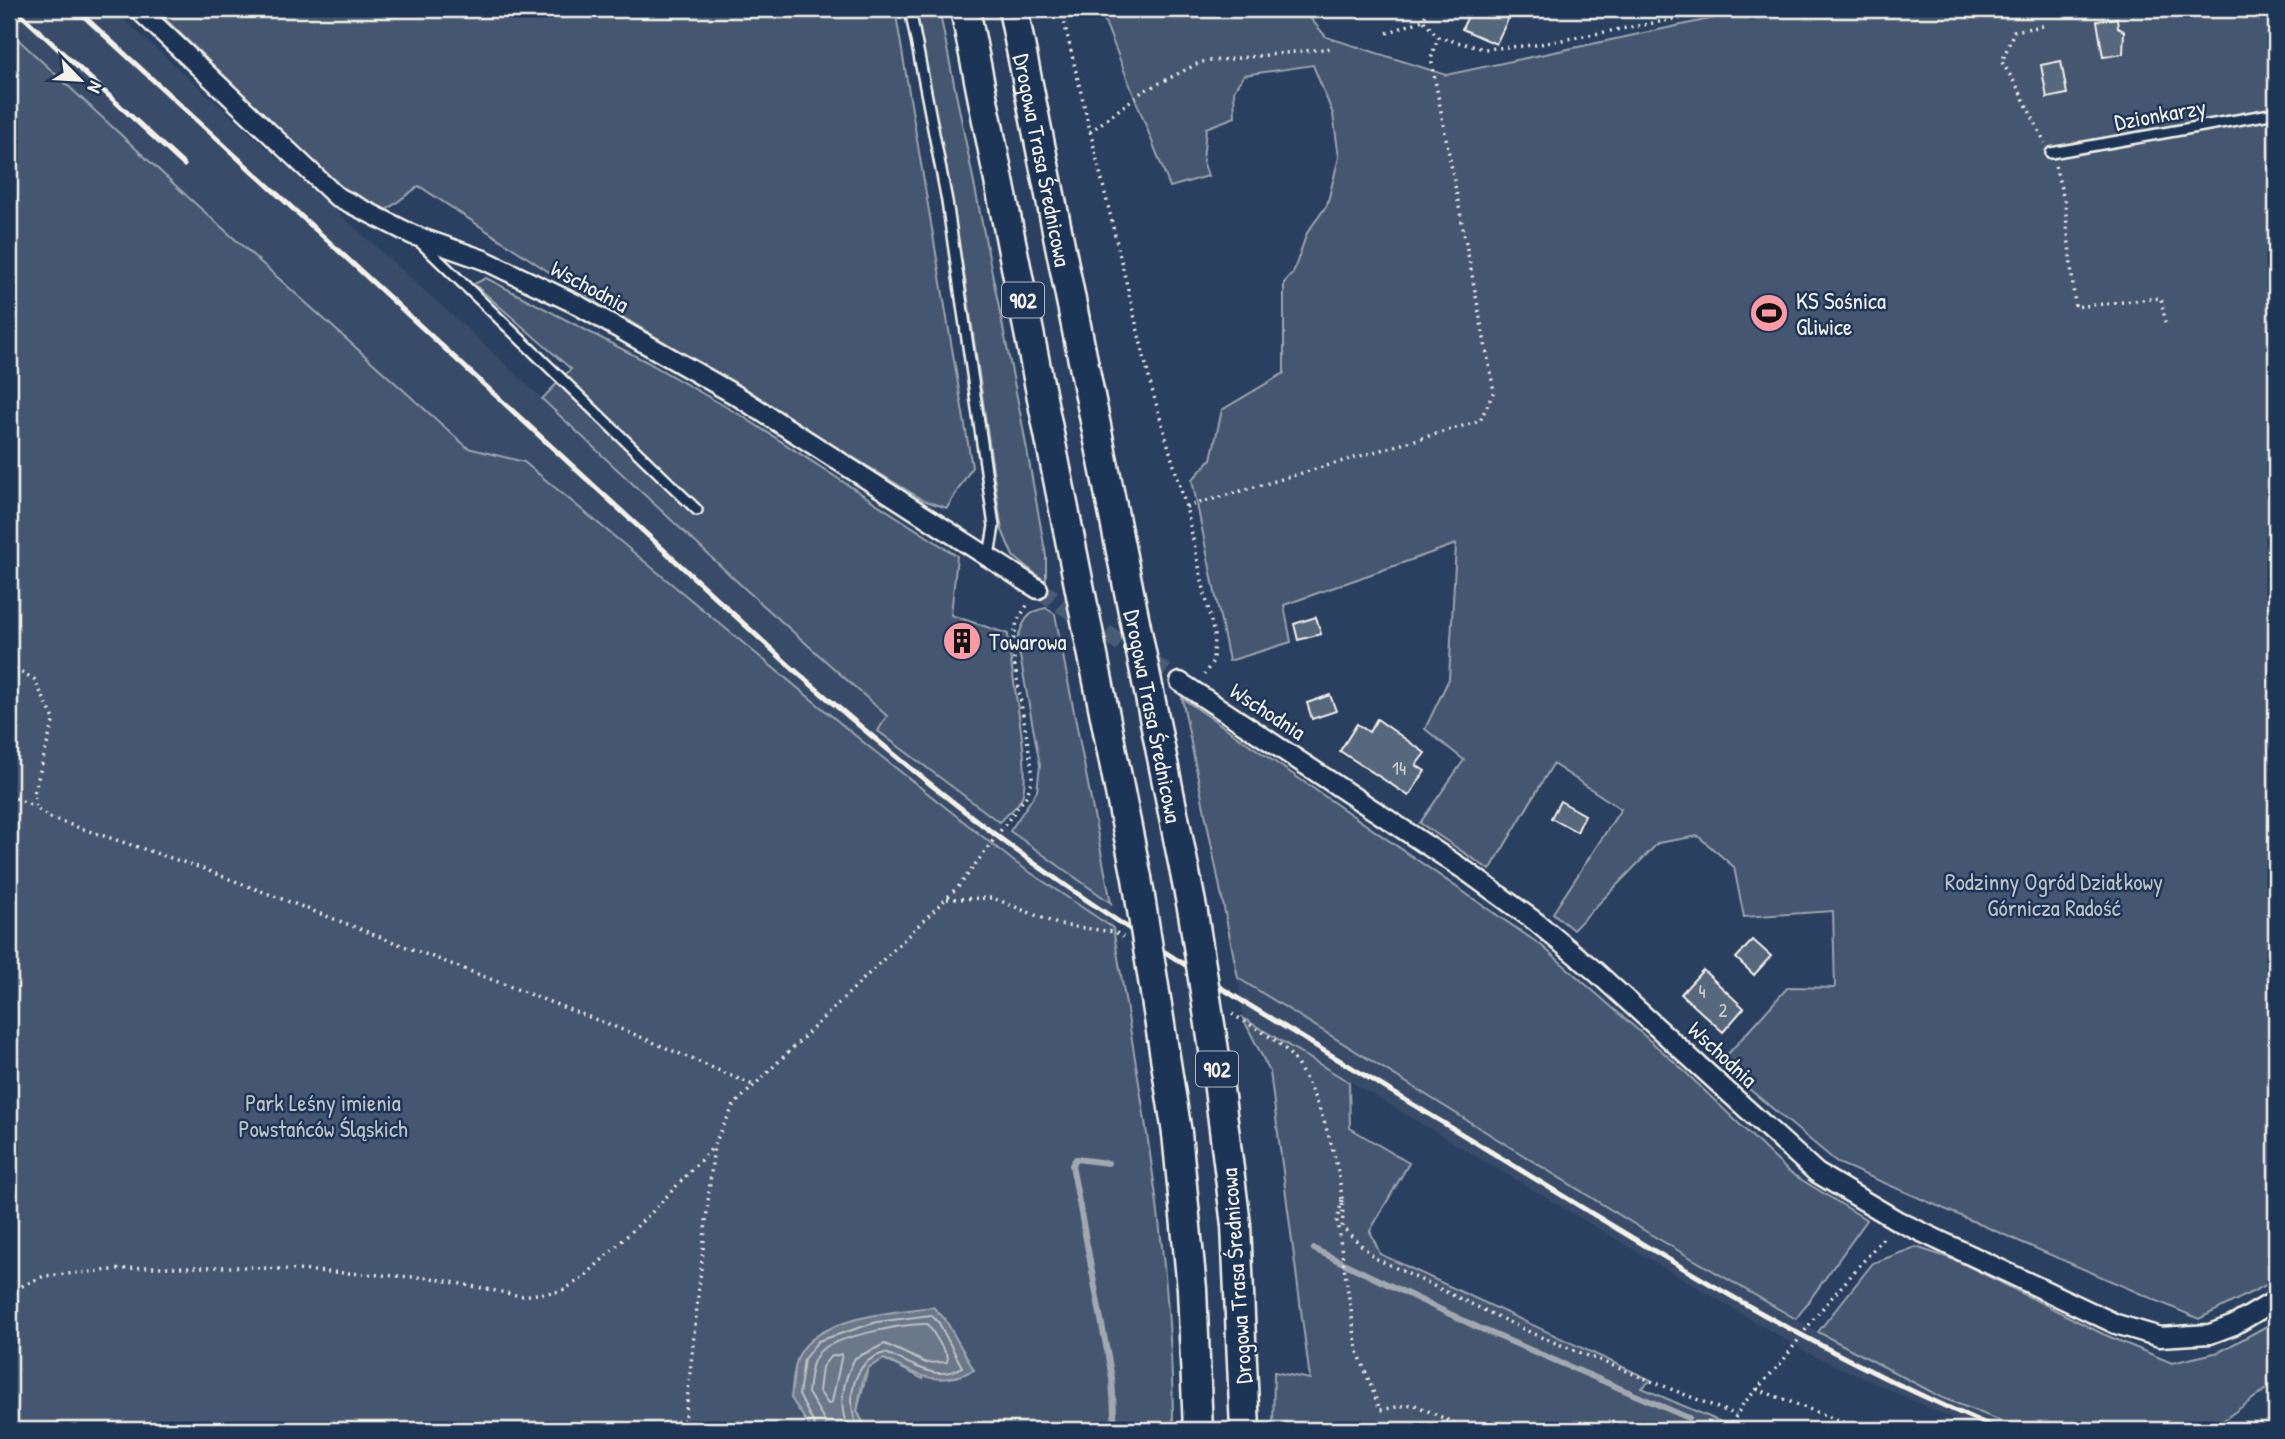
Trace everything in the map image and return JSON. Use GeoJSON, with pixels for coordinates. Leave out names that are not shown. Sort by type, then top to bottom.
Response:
{"type":"FeatureCollection","features":[{"type":"Feature","properties":{"kind":"main road","name":"Drogowa Trasa Średnicowa"},"geometry":{"type":"LineString","coordinates":[[965,9],[1137,878],[1177,1133],[1186,1209],[1198,1430]]}},
{"type":"Feature","properties":{"kind":"main road","name":"Drogowa Trasa Średnicowa"},"geometry":{"type":"LineString","coordinates":[[1013,9],[1193,913],[1215,1057],[1236,1225],[1245,1430]]}},
{"type":"Feature","properties":{"kind":"street","name":"Wschodnia"},"geometry":{"type":"LineString","coordinates":[[138,9],[336,196],[413,235],[484,260],[576,304],[739,397],[1038,589]]}},
{"type":"Feature","properties":{"kind":"street","name":"Wschodnia"},"geometry":{"type":"LineString","coordinates":[[1187,687],[1466,871],[1536,922],[1595,971],[1817,1174],[1898,1221],[2116,1324],[2160,1337],[2210,1334],[2234,1325],[2276,1300]]}},
{"type":"Feature","properties":{"kind":"lane"},"geometry":{"type":"LineString","coordinates":[[910,9],[957,268],[994,526],[989,556]]}},
{"type":"Feature","properties":{"kind":"lane","name":"Dzionkarzy"},"geometry":{"type":"LineString","coordinates":[[2051,153],[2276,113]]}},
{"type":"Feature","properties":{"kind":"lane"},"geometry":{"type":"LineString","coordinates":[[413,235],[697,510]]}},
{"type":"Feature","properties":{"kind":"path"},"geometry":{"type":"LineString","coordinates":[[1061,9],[1151,386],[1186,508],[1214,635],[1213,661],[1187,687]]}},
{"type":"Feature","properties":{"kind":"path"},"geometry":{"type":"LineString","coordinates":[[1387,33],[1423,20],[1429,9]]}},
{"type":"Feature","properties":{"kind":"path"},"geometry":{"type":"LineString","coordinates":[[1423,20],[1438,37],[1484,49],[1535,45],[1728,9]]}},
{"type":"Feature","properties":{"kind":"path"},"geometry":{"type":"LineString","coordinates":[[2043,26],[2014,31],[2002,62],[2051,153],[2064,203],[2075,306],[2161,298],[2166,326]]}},
{"type":"Feature","properties":{"kind":"path"},"geometry":{"type":"LineString","coordinates":[[1186,508],[1480,421],[1494,391],[1431,59],[1438,37]]}},
{"type":"Feature","properties":{"kind":"path"},"geometry":{"type":"LineString","coordinates":[[1090,132],[1142,92],[1201,62],[1333,48]]}},
{"type":"Feature","properties":{"kind":"path"},"geometry":{"type":"LineString","coordinates":[[9,1292],[44,1276],[147,1267],[246,1267],[430,1278],[521,1296],[562,1291],[584,1277],[652,1213],[714,1145],[734,1105],[753,1084],[947,899],[1018,808],[1032,780],[1012,648],[1017,621],[1038,589]]}},
{"type":"Feature","properties":{"kind":"path"},"geometry":{"type":"LineString","coordinates":[[9,665],[34,679],[54,719],[34,793],[36,808]]}},
{"type":"Feature","properties":{"kind":"path"},"geometry":{"type":"LineString","coordinates":[[9,795],[50,818],[201,867],[636,1035],[753,1084]]}},
{"type":"Feature","properties":{"kind":"path"},"geometry":{"type":"LineString","coordinates":[[947,899],[993,898],[1060,925],[1115,932],[1126,939]]}},
{"type":"Feature","properties":{"kind":"path"},"geometry":{"type":"LineString","coordinates":[[1230,1013],[1284,1048],[1298,1066],[1332,1145],[1344,1208],[1342,1227],[1375,1258],[1535,1335],[1736,1415]]}},
{"type":"Feature","properties":{"kind":"path"},"geometry":{"type":"LineString","coordinates":[[684,1430],[714,1145]]}},
{"type":"Feature","properties":{"kind":"path"},"geometry":{"type":"LineString","coordinates":[[1342,1199],[1337,1221],[1357,1349],[1380,1410],[1413,1404],[1469,1430]]}},
{"type":"Feature","properties":{"kind":"path"},"geometry":{"type":"LineString","coordinates":[[1728,1430],[1736,1415],[1782,1362],[1815,1317],[1898,1221]]}},
{"type":"Feature","properties":{"kind":"path"},"geometry":{"type":"LineString","coordinates":[[1757,1389],[1863,1430]]}},
{"type":"Feature","properties":{"kind":"path"},"geometry":{"type":"LineString","coordinates":[[642,1430],[685,1419]]}},
{"type":"Feature","properties":{"kind":"shaded area"},"geometry":{"type":"Polygon","coordinates":[[[9,9],[112,9],[473,334],[743,587],[887,716],[879,731],[1021,840],[1111,903],[1113,928],[1016,863],[868,746],[524,462],[469,448],[189,198],[9,31],[9,9]]]}},
{"type":"Feature","properties":{"kind":"shaded area"},"geometry":{"type":"Polygon","coordinates":[[[1238,978],[1650,1234],[1818,1332],[1943,1398],[2024,1430],[1978,1430],[1808,1353],[1243,1018],[1238,978]]]}},
{"type":"Feature","properties":{"kind":"green space"},"geometry":{"type":"Polygon","coordinates":[[[155,9],[895,9],[972,467],[947,508],[923,500],[549,272],[419,186],[385,211],[337,184],[155,9]]]}},
{"type":"Feature","properties":{"kind":"green space"},"geometry":{"type":"Polygon","coordinates":[[[914,9],[939,9],[1021,417],[1046,556],[1046,582],[1013,556],[1002,530],[965,279],[914,9]]]}},
{"type":"Feature","properties":{"kind":"green space","name":"Rodzinny Ogród Działkowy Górnicza Radość"},"geometry":{"type":"Polygon","coordinates":[[[1100,9],[1303,9],[1326,37],[1446,75],[1757,9],[2276,9],[2276,1280],[2199,1319],[1838,1163],[1719,1064],[1788,987],[1835,988],[1833,911],[1744,917],[1734,867],[1698,836],[1658,843],[1573,930],[1553,913],[1621,809],[1553,764],[1490,870],[1420,823],[1464,760],[1425,729],[1449,679],[1456,544],[1284,605],[1291,642],[1229,661],[1192,480],[1211,459],[1222,410],[1284,373],[1284,283],[1293,273],[1307,233],[1327,205],[1339,157],[1333,114],[1313,65],[1244,75],[1234,90],[1235,117],[1206,128],[1203,161],[1208,176],[1170,187],[1100,9]]]}},
{"type":"Feature","properties":{"kind":"green space","name":"Park Leśny imienia Powstańców Śląskich"},"geometry":{"type":"Polygon","coordinates":[[[9,31],[189,198],[468,448],[524,462],[868,746],[1016,863],[1113,928],[1154,1178],[1168,1304],[1173,1430],[867,1430],[857,1411],[868,1368],[884,1359],[923,1379],[945,1319],[791,1397],[812,1430],[9,1430],[9,31]]]}},
{"type":"Feature","properties":{"kind":"green space"},"geometry":{"type":"Polygon","coordinates":[[[486,278],[647,362],[742,416],[957,556],[951,615],[1008,634],[1025,768],[1021,799],[1014,808],[999,822],[878,731],[887,716],[743,587],[542,399],[571,369],[474,284],[486,278]]]}},
{"type":"Feature","properties":{"kind":"green space"},"geometry":{"type":"Polygon","coordinates":[[[1046,608],[1055,614],[1111,903],[1010,831],[1037,791],[1040,765],[1017,640],[1027,618],[1046,608]]]}},
{"type":"Feature","properties":{"kind":"green space"},"geometry":{"type":"Polygon","coordinates":[[[1182,698],[1542,946],[1680,1067],[1789,1172],[1867,1220],[1796,1319],[1650,1234],[1238,978],[1182,698]]]}},
{"type":"Feature","properties":{"kind":"green space"},"geometry":{"type":"Polygon","coordinates":[[[1243,1018],[1349,1082],[1350,1128],[1409,1163],[1370,1231],[1380,1254],[1651,1380],[1642,1388],[1721,1422],[1716,1430],[1273,1430],[1274,1372],[1310,1379],[1270,1072],[1243,1018]]]}},
{"type":"Feature","properties":{"kind":"green space"},"geometry":{"type":"Polygon","coordinates":[[[1916,1247],[1958,1261],[2103,1334],[2172,1363],[2219,1352],[2276,1321],[2276,1382],[2210,1430],[2024,1430],[1943,1398],[1818,1332],[1873,1263],[1916,1247]]]}},
{"type":"Feature","properties":{"kind":"water"},"geometry":{"type":"Polygon","coordinates":[[[933,1307],[945,1319],[974,1370],[938,1379],[917,1374],[884,1359],[868,1368],[863,1379],[857,1411],[867,1430],[812,1430],[791,1398],[797,1359],[809,1342],[840,1324],[879,1314],[933,1307]]]}},
{"type":"Feature","properties":{"kind":"building"},"geometry":{"type":"Polygon","coordinates":[[[1471,9],[1513,9],[1496,44],[1462,29],[1471,9]]]}},
{"type":"Feature","properties":{"kind":"building"},"geometry":{"type":"Polygon","coordinates":[[[2117,18],[2118,28],[2124,31],[2123,54],[2103,57],[2097,21],[2117,18]]]}},
{"type":"Feature","properties":{"kind":"building"},"geometry":{"type":"Polygon","coordinates":[[[2061,61],[2067,94],[2047,98],[2041,65],[2061,61]]]}},
{"type":"Feature","properties":{"kind":"building"},"geometry":{"type":"Polygon","coordinates":[[[1316,617],[1321,634],[1298,640],[1294,624],[1316,617]]]}},
{"type":"Feature","properties":{"kind":"building"},"geometry":{"type":"Polygon","coordinates":[[[1330,695],[1336,711],[1312,719],[1307,703],[1330,695]]]}},
{"type":"Feature","properties":{"kind":"building"},"geometry":{"type":"Polygon","coordinates":[[[1377,719],[1425,753],[1416,765],[1425,771],[1409,796],[1340,751],[1357,724],[1369,732],[1377,719]]]}},
{"type":"Feature","properties":{"kind":"building"},"geometry":{"type":"Polygon","coordinates":[[[1560,801],[1585,815],[1577,832],[1551,818],[1560,801]]]}},
{"type":"Feature","properties":{"kind":"building"},"geometry":{"type":"Polygon","coordinates":[[[1753,940],[1771,956],[1754,975],[1736,958],[1753,940]]]}},
{"type":"Feature","properties":{"kind":"building"},"geometry":{"type":"Polygon","coordinates":[[[1703,970],[1744,1008],[1723,1032],[1681,994],[1703,970]]]}},
{"type":"Feature","properties":{"kind":"waterway"},"geometry":{"type":"LineString","coordinates":[[1108,1163],[1076,1159],[1072,1165],[1112,1378],[1115,1430]]}},
{"type":"Feature","properties":{"kind":"waterway"},"geometry":{"type":"LineString","coordinates":[[1314,1249],[1479,1328],[1689,1418]]}},
{"type":"Feature","properties":{"kind":"tunnel"},"geometry":{"type":"LineString","coordinates":[[1038,589],[1180,682]]}},
{"type":"Feature","properties":{"kind":"railway"},"geometry":{"type":"LineString","coordinates":[[15,9],[184,165]]}},
{"type":"Feature","properties":{"kind":"railway"},"geometry":{"type":"LineString","coordinates":[[76,9],[792,668],[992,833],[1113,918],[1218,986],[1673,1262],[1866,1369],[2001,1430]]}},
{"type":"Feature","properties":{"kind":"place","name":"KS Sośnica Gliwice"},"geometry":{"type":"Point","coordinates":[1769,313]}},
{"type":"Feature","properties":{"kind":"place","name":"Towarowa"},"geometry":{"type":"Point","coordinates":[962,641]}}]}
